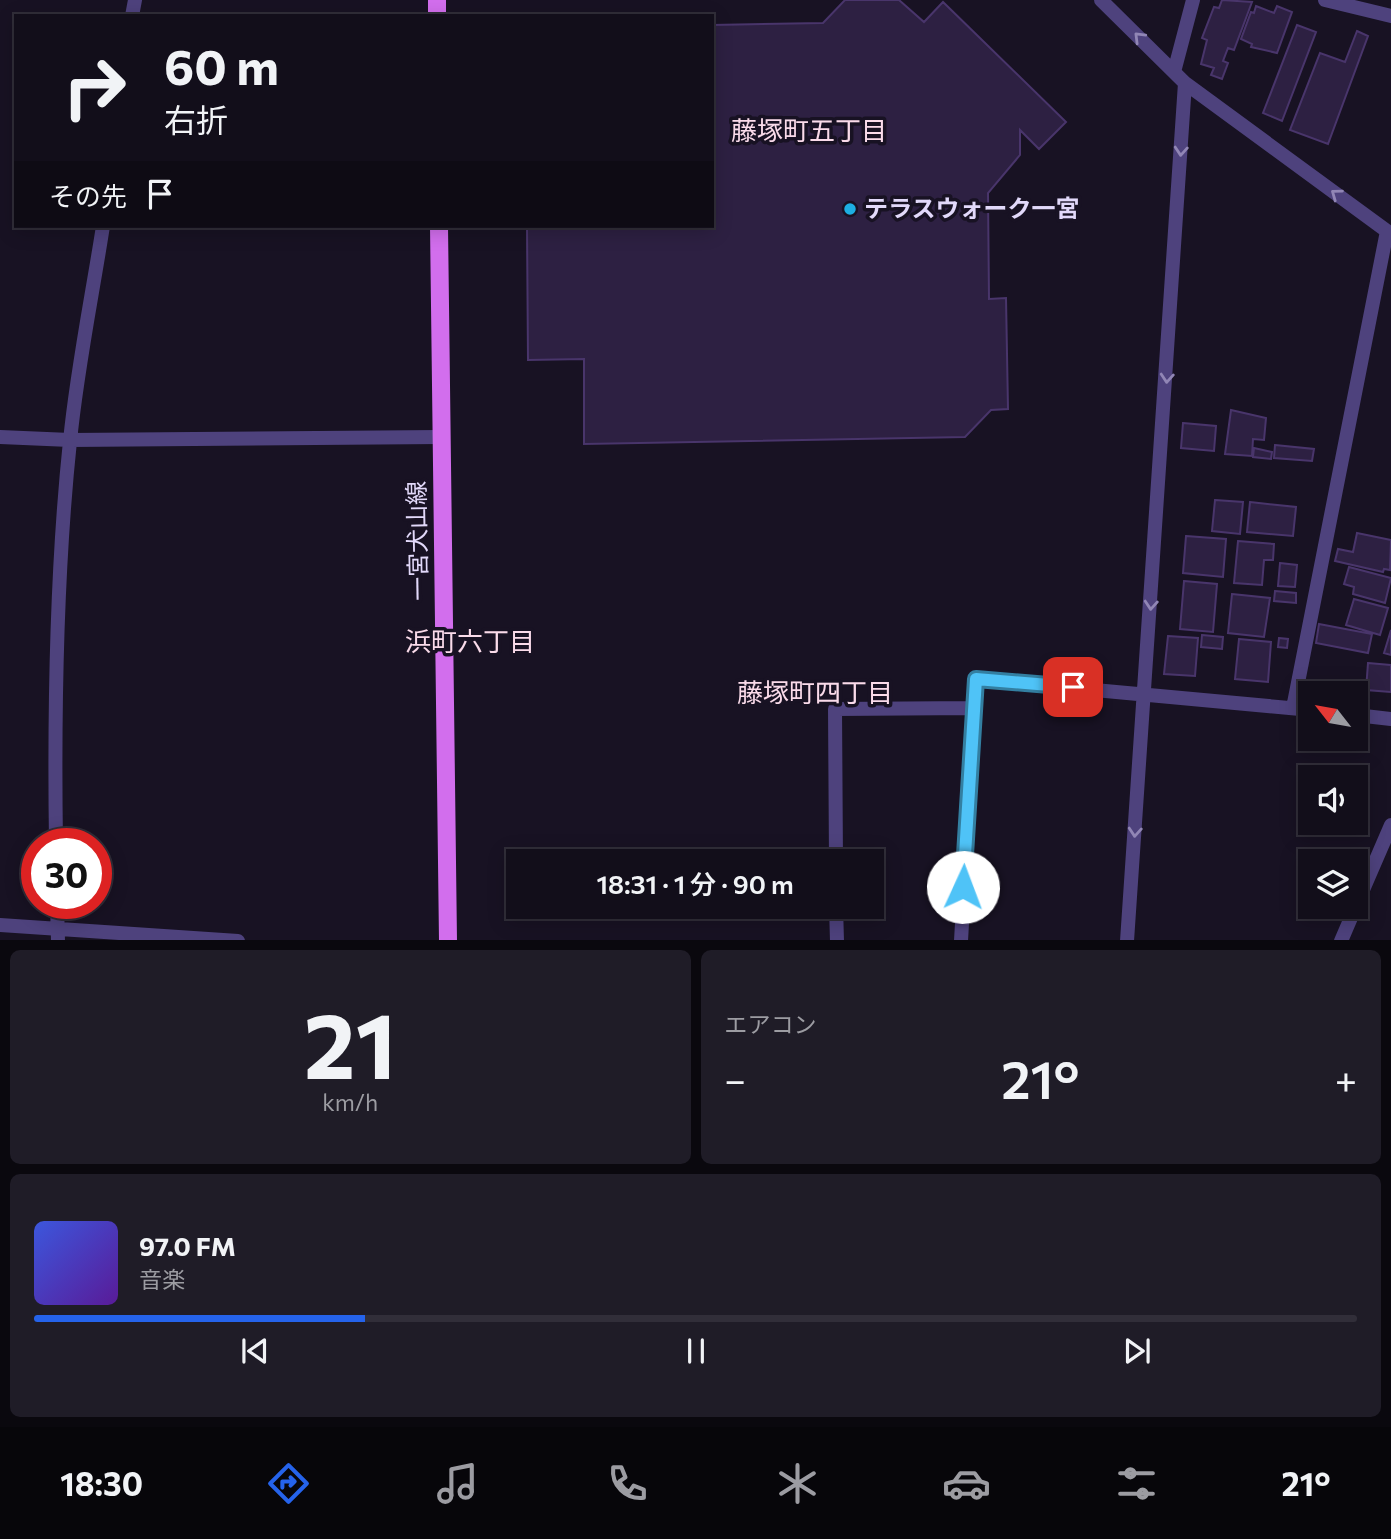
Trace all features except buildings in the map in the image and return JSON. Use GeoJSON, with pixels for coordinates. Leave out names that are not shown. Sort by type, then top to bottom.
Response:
{"type":"FeatureCollection","features":[{"type":"Feature","properties":{"kind":"main road","name":"一宮犬山線"},"geometry":{"type":"LineString","coordinates":[[439,228],[448,940]]}},
{"type":"Feature","properties":{"kind":"street"},"geometry":{"type":"LineString","coordinates":[[1101,0],[1185,83],[1389,233],[1293,708]]}},
{"type":"Feature","properties":{"kind":"street"},"geometry":{"type":"LineString","coordinates":[[1174,72],[1193,0]]}},
{"type":"Feature","properties":{"kind":"street"},"geometry":{"type":"LineString","coordinates":[[1325,0],[1391,16]]}},
{"type":"Feature","properties":{"kind":"street"},"geometry":{"type":"LineString","coordinates":[[1128,940],[1185,83]]}},
{"type":"Feature","properties":{"kind":"street"},"geometry":{"type":"LineString","coordinates":[[56,828],[59,593],[70,440],[103,228]]}},
{"type":"Feature","properties":{"kind":"street"},"geometry":{"type":"LineString","coordinates":[[0,437],[70,440],[441,437]]}},
{"type":"Feature","properties":{"kind":"street"},"geometry":{"type":"LineString","coordinates":[[961,940],[976,679],[1298,709]]}},
{"type":"Feature","properties":{"kind":"street"},"geometry":{"type":"LineString","coordinates":[[836,849],[835,709],[974,708]]}},
{"type":"Feature","properties":{"kind":"street"},"geometry":{"type":"LineString","coordinates":[[1368,716],[1391,719]]}},
{"type":"Feature","properties":{"kind":"street"},"geometry":{"type":"LineString","coordinates":[[1368,878],[1391,825]]}},
{"type":"Feature","properties":{"kind":"street"},"geometry":{"type":"LineString","coordinates":[[836,919],[836,940]]}},
{"type":"Feature","properties":{"kind":"street"},"geometry":{"type":"LineString","coordinates":[[1341,940],[1350,919]]}},
{"type":"Feature","properties":{"kind":"street"},"geometry":{"type":"LineString","coordinates":[[0,925],[57,934],[238,940]]}},
{"type":"Feature","properties":{"kind":"place","name":"テラスウォーク一宮"},"geometry":{"type":"Point","coordinates":[850,209]}},
{"type":"Feature","properties":{"kind":"district","name":"藤塚町五丁目"},"geometry":{"type":"Point","coordinates":[809,131]}},
{"type":"Feature","properties":{"kind":"district","name":"浜町六丁目"},"geometry":{"type":"Point","coordinates":[470,642]}},
{"type":"Feature","properties":{"kind":"district","name":"藤塚町四丁目"},"geometry":{"type":"Point","coordinates":[815,693]}},
{"type":"Feature","properties":{"kind":"route"},"geometry":{"type":"LineString","coordinates":[[963,887],[976,679],[1073,687]]}}]}
